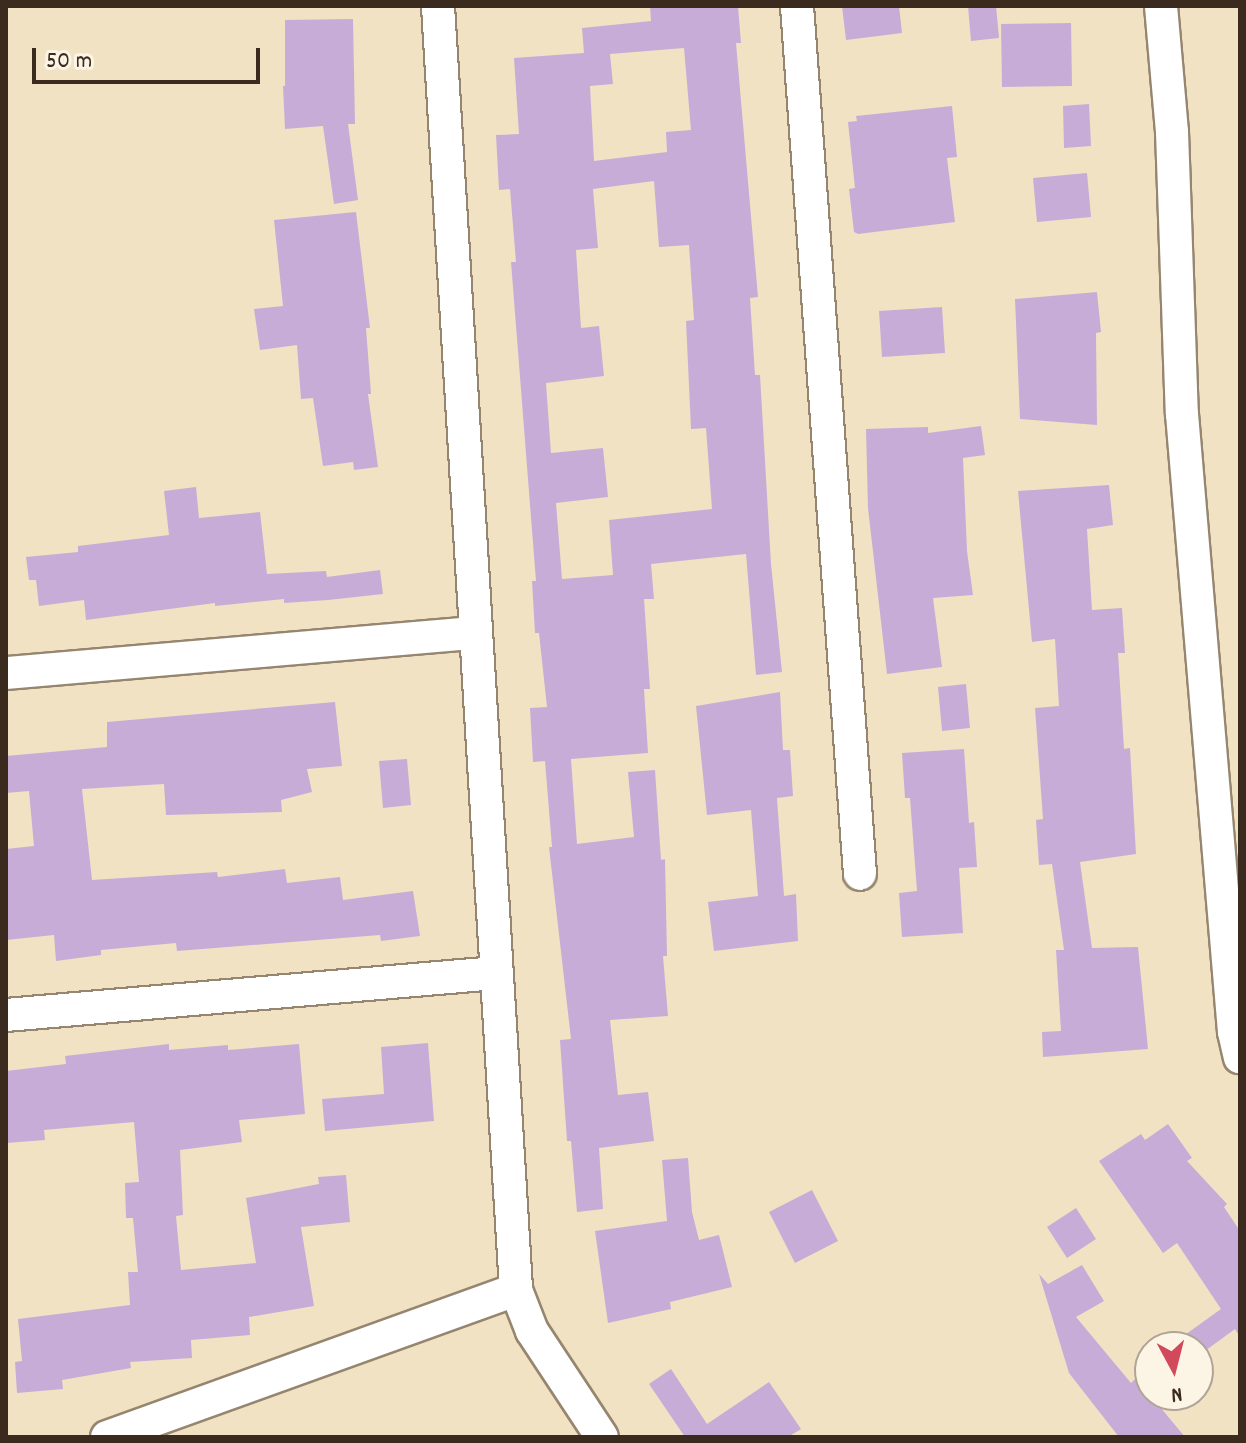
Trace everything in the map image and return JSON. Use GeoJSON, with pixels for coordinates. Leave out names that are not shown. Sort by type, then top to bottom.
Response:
{"type":"FeatureCollection","features":[{"type":"Feature","properties":{"kind":"street"},"geometry":{"type":"LineString","coordinates":[[438,6],[516,1290],[532,1331],[602,1437]]}},
{"type":"Feature","properties":{"kind":"street"},"geometry":{"type":"LineString","coordinates":[[797,6],[860,874]]}},
{"type":"Feature","properties":{"kind":"street"},"geometry":{"type":"LineString","coordinates":[[1161,6],[1172,132],[1182,414],[1234,1032],[1240,1057]]}},
{"type":"Feature","properties":{"kind":"street"},"geometry":{"type":"LineString","coordinates":[[6,673],[475,633]]}},
{"type":"Feature","properties":{"kind":"street"},"geometry":{"type":"LineString","coordinates":[[6,1015],[496,973]]}},
{"type":"Feature","properties":{"kind":"street"},"geometry":{"type":"LineString","coordinates":[[107,1437],[516,1290]]}},
{"type":"Feature","properties":{"kind":"building"},"geometry":{"type":"Polygon","coordinates":[[[650,6],[738,6],[741,43],[736,43],[758,297],[750,298],[755,375],[760,375],[771,564],[782,672],[756,675],[746,554],[651,564],[654,599],[644,599],[650,689],[644,689],[648,753],[571,759],[577,844],[634,837],[628,772],[655,770],[661,860],[665,859],[667,956],[663,956],[668,1016],[610,1020],[618,1095],[648,1092],[654,1141],[599,1148],[603,1209],[577,1212],[571,1141],[567,1141],[560,1040],[571,1039],[549,847],[552,847],[545,761],[533,762],[530,708],[547,707],[539,633],[535,633],[532,581],[536,581],[511,262],[516,262],[510,189],[499,190],[496,135],[519,134],[514,58],[584,53],[582,28],[651,21],[650,6]],[[684,48],[610,54],[613,84],[590,86],[594,161],[667,152],[666,132],[691,130],[684,48]],[[654,181],[593,189],[598,248],[576,250],[581,328],[599,326],[604,376],[546,383],[551,453],[603,448],[608,497],[556,503],[562,579],[613,575],[609,520],[712,509],[706,428],[691,429],[686,321],[694,320],[689,245],[659,247],[654,181]]]}},
{"type":"Feature","properties":{"kind":"building"},"geometry":{"type":"Polygon","coordinates":[[[842,6],[899,6],[902,33],[846,40],[842,6]]]}},
{"type":"Feature","properties":{"kind":"building"},"geometry":{"type":"Polygon","coordinates":[[[968,6],[996,6],[999,38],[971,41],[968,6]]]}},
{"type":"Feature","properties":{"kind":"building"},"geometry":{"type":"Polygon","coordinates":[[[353,19],[355,124],[348,124],[358,200],[334,204],[323,126],[285,129],[285,20],[353,19]]]}},
{"type":"Feature","properties":{"kind":"building"},"geometry":{"type":"Polygon","coordinates":[[[1071,23],[1072,86],[1002,87],[1001,24],[1071,23]]]}},
{"type":"Feature","properties":{"kind":"building"},"geometry":{"type":"Polygon","coordinates":[[[1089,104],[1091,146],[1064,148],[1063,106],[1089,104]]]}},
{"type":"Feature","properties":{"kind":"building"},"geometry":{"type":"Polygon","coordinates":[[[952,106],[957,157],[947,158],[955,222],[854,232],[849,189],[855,188],[848,122],[857,121],[856,116],[952,106]]]}},
{"type":"Feature","properties":{"kind":"building"},"geometry":{"type":"Polygon","coordinates":[[[1087,173],[1091,217],[1037,222],[1033,178],[1087,173]]]}},
{"type":"Feature","properties":{"kind":"building"},"geometry":{"type":"Polygon","coordinates":[[[356,212],[370,328],[366,328],[371,394],[368,394],[378,467],[354,470],[353,462],[323,466],[313,398],[301,399],[297,345],[260,350],[254,309],[283,306],[274,220],[356,212]]]}},
{"type":"Feature","properties":{"kind":"building"},"geometry":{"type":"Polygon","coordinates":[[[1097,292],[1101,332],[1096,333],[1097,425],[1020,419],[1015,299],[1097,292]]]}},
{"type":"Feature","properties":{"kind":"building"},"geometry":{"type":"Polygon","coordinates":[[[942,307],[945,353],[882,357],[879,311],[942,307]]]}},
{"type":"Feature","properties":{"kind":"building"},"geometry":{"type":"Polygon","coordinates":[[[981,426],[985,455],[963,458],[967,551],[973,595],[933,598],[942,667],[887,674],[868,508],[866,429],[928,427],[928,433],[981,426]]]}},
{"type":"Feature","properties":{"kind":"building"},"geometry":{"type":"Polygon","coordinates":[[[1109,485],[1113,525],[1087,529],[1092,610],[1122,608],[1125,653],[1118,653],[1124,749],[1130,748],[1136,854],[1080,862],[1092,948],[1138,947],[1148,1049],[1043,1057],[1042,1032],[1061,1031],[1056,950],[1064,950],[1052,864],[1039,865],[1036,820],[1043,819],[1035,708],[1059,706],[1055,639],[1032,642],[1018,491],[1109,485]]]}},
{"type":"Feature","properties":{"kind":"building"},"geometry":{"type":"Polygon","coordinates":[[[196,487],[199,518],[260,512],[267,574],[326,571],[327,577],[380,570],[383,594],[284,603],[284,599],[215,606],[215,603],[86,620],[84,600],[39,606],[36,580],[29,580],[26,557],[78,552],[78,546],[169,535],[164,491],[196,487]]]}},
{"type":"Feature","properties":{"kind":"building"},"geometry":{"type":"Polygon","coordinates":[[[966,684],[970,728],[942,731],[938,687],[966,684]]]}},
{"type":"Feature","properties":{"kind":"building"},"geometry":{"type":"Polygon","coordinates":[[[780,692],[783,750],[790,750],[793,796],[777,798],[784,896],[796,894],[798,941],[714,951],[708,902],[758,896],[751,810],[707,815],[696,706],[780,692]]]}},
{"type":"Feature","properties":{"kind":"building"},"geometry":{"type":"Polygon","coordinates":[[[335,702],[342,766],[307,769],[312,792],[281,800],[282,812],[166,815],[164,784],[82,789],[92,880],[217,872],[218,877],[285,869],[287,883],[340,877],[343,900],[413,891],[420,936],[381,941],[380,935],[177,951],[176,943],[101,950],[101,955],[56,961],[54,935],[6,940],[6,849],[34,846],[29,791],[6,793],[6,756],[107,747],[107,722],[335,702]]]}},
{"type":"Feature","properties":{"kind":"building"},"geometry":{"type":"Polygon","coordinates":[[[964,749],[969,823],[974,822],[977,867],[959,868],[963,933],[902,937],[899,893],[917,891],[910,798],[905,798],[902,753],[964,749]]]}},
{"type":"Feature","properties":{"kind":"building"},"geometry":{"type":"Polygon","coordinates":[[[407,759],[411,805],[383,808],[379,761],[407,759]]]}},
{"type":"Feature","properties":{"kind":"building"},"geometry":{"type":"Polygon","coordinates":[[[428,1043],[434,1121],[325,1131],[322,1099],[384,1094],[381,1047],[428,1043]]]}},
{"type":"Feature","properties":{"kind":"building"},"geometry":{"type":"Polygon","coordinates":[[[169,1044],[169,1050],[228,1045],[228,1050],[299,1044],[305,1114],[239,1120],[242,1142],[180,1150],[183,1215],[176,1216],[181,1270],[256,1263],[246,1198],[319,1184],[318,1177],[346,1175],[350,1222],[301,1227],[314,1306],[249,1317],[250,1335],[191,1340],[192,1358],[130,1362],[131,1368],[62,1380],[63,1389],[17,1393],[15,1362],[22,1361],[18,1319],[130,1305],[128,1272],[138,1272],[133,1218],[126,1218],[125,1183],[139,1182],[134,1122],[44,1130],[45,1140],[6,1143],[6,1071],[66,1064],[65,1056],[169,1044]]]}},
{"type":"Feature","properties":{"kind":"building"},"geometry":{"type":"Polygon","coordinates":[[[1168,1124],[1192,1158],[1187,1161],[1227,1204],[1224,1207],[1240,1231],[1240,1337],[1235,1329],[1214,1344],[1214,1331],[1190,1331],[1221,1309],[1177,1243],[1163,1253],[1099,1161],[1141,1134],[1145,1140],[1168,1124]]]}},
{"type":"Feature","properties":{"kind":"building"},"geometry":{"type":"Polygon","coordinates":[[[688,1158],[692,1212],[699,1240],[719,1235],[732,1287],[670,1302],[671,1309],[608,1323],[595,1231],[667,1221],[662,1160],[688,1158]]]}},
{"type":"Feature","properties":{"kind":"building"},"geometry":{"type":"Polygon","coordinates":[[[812,1190],[838,1241],[795,1263],[769,1212],[812,1190]]]}},
{"type":"Feature","properties":{"kind":"building"},"geometry":{"type":"Polygon","coordinates":[[[1076,1208],[1096,1239],[1067,1258],[1047,1227],[1076,1208]]]}},
{"type":"Feature","properties":{"kind":"building"},"geometry":{"type":"Polygon","coordinates":[[[1082,1265],[1104,1301],[1076,1317],[1131,1383],[1134,1380],[1134,1411],[1163,1411],[1185,1437],[1119,1437],[1069,1373],[1039,1274],[1048,1284],[1082,1265]]]}},
{"type":"Feature","properties":{"kind":"building"},"geometry":{"type":"Polygon","coordinates":[[[671,1369],[707,1424],[769,1382],[801,1429],[788,1437],[685,1437],[649,1384],[671,1369]]]}}]}
